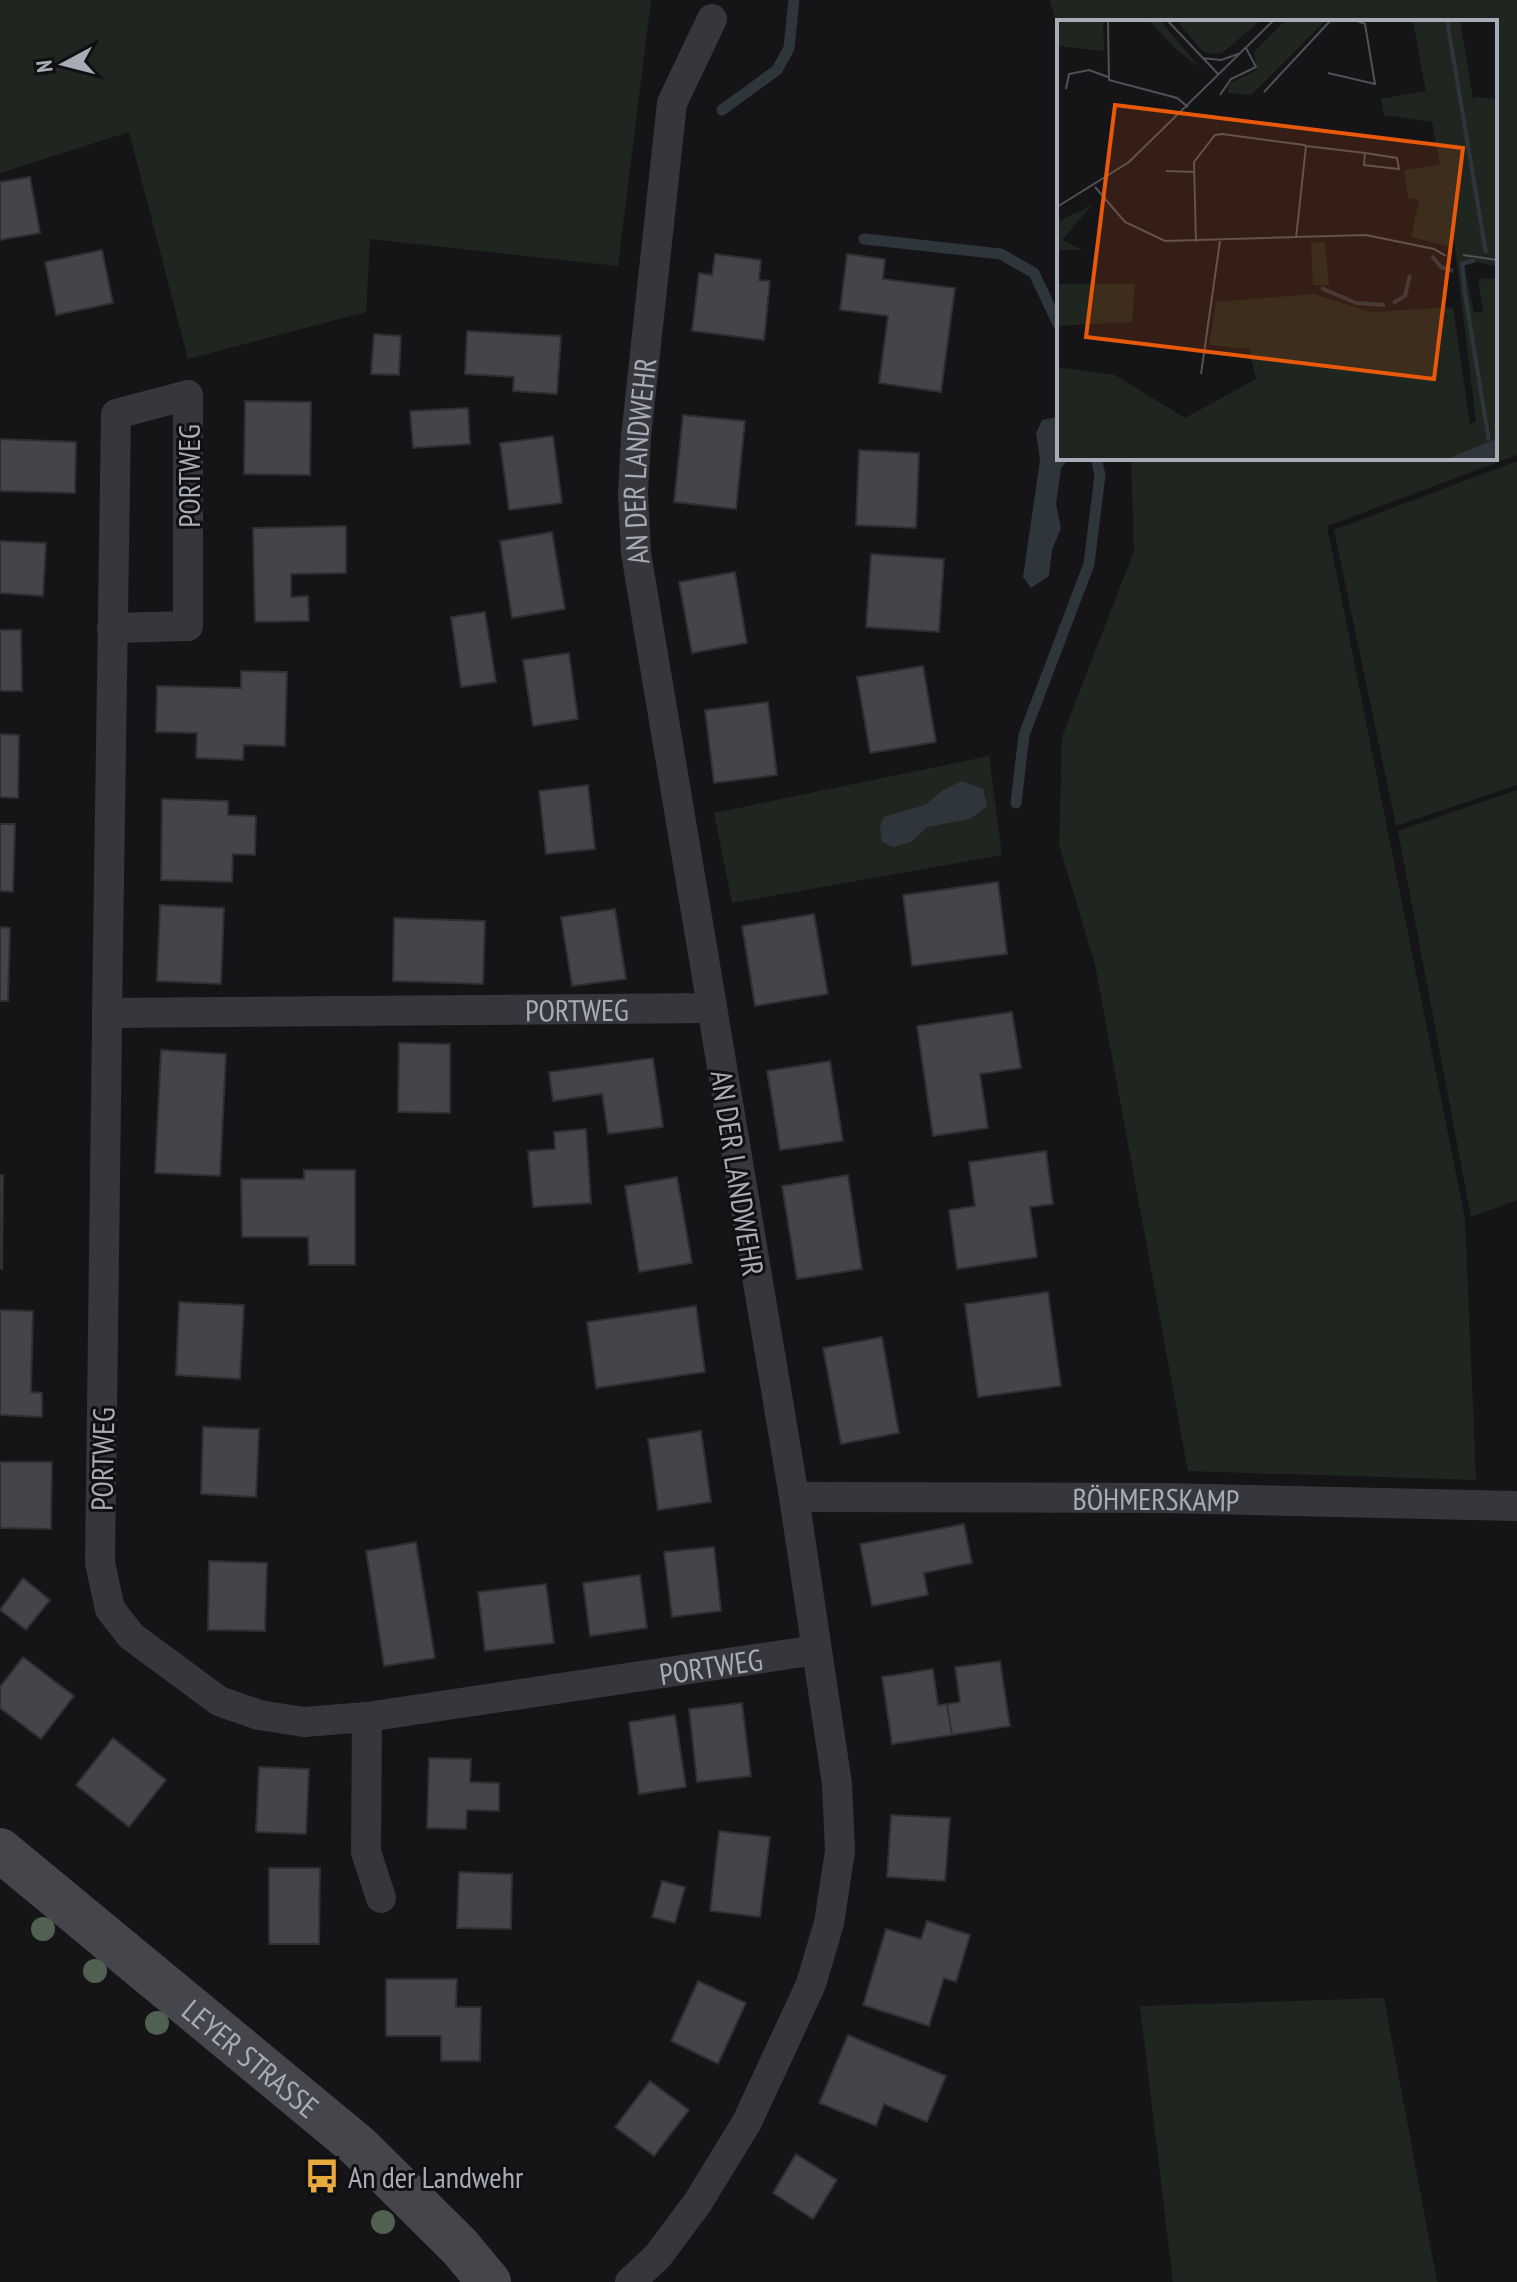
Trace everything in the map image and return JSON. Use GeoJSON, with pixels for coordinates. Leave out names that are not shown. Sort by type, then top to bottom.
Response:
{"type":"FeatureCollection","features":[{"type":"Feature","properties":{"kind":"street","name":"AN DER LANDWEHR"},"geometry":{"type":"LineString","coordinates":[[630,2282],[666,2246],[698,2202],[747,2122],[811,1984],[829,1923],[840,1851],[837,1784],[794,1497],[636,553],[633,493],[641,376],[672,103],[712,19]]}},
{"type":"Feature","properties":{"kind":"street","name":"PORTWEG"},"geometry":{"type":"LineString","coordinates":[[112,628],[188,626],[188,395],[116,414],[112,628],[100,1563],[110,1609],[131,1636],[219,1701],[259,1715],[304,1722],[367,1717],[816,1650]]}},
{"type":"Feature","properties":{"kind":"street","name":"PORTWEG"},"geometry":{"type":"LineString","coordinates":[[107,1013],[711,1008]]}},
{"type":"Feature","properties":{"kind":"street","name":"BÖHMERSKAMP"},"geometry":{"type":"LineString","coordinates":[[794,1497],[1165,1498],[1517,1506]]}},
{"type":"Feature","properties":{"kind":"street"},"geometry":{"type":"LineString","coordinates":[[367,1717],[366,1852],[381,1898]]}},
{"type":"Feature","properties":{"kind":"street","name":"LEYER STRASSE"},"geometry":{"type":"LineString","coordinates":[[0,1850],[358,2146],[460,2247],[489,2282]]}},
{"type":"Feature","properties":{"kind":"shaded area"},"geometry":{"type":"Polygon","coordinates":[[[0,0],[651,0],[618,266],[370,239],[366,312],[188,359],[129,132],[0,173],[0,0]]]}},
{"type":"Feature","properties":{"kind":"shaded area"},"geometry":{"type":"Polygon","coordinates":[[[1050,0],[1517,0],[1517,455],[1327,526],[1465,1219],[1476,1480],[1188,1471],[1095,964],[1059,845],[1062,737],[1134,551],[1131,460],[1497,460],[1497,20],[1057,20],[1057,26],[1050,0]]]}},
{"type":"Feature","properties":{"kind":"shaded area"},"geometry":{"type":"Polygon","coordinates":[[[1057,417],[1057,460],[1067,460],[1061,468],[1056,504],[1061,528],[1052,550],[1049,576],[1031,588],[1023,577],[1040,460],[1036,433],[1042,420],[1057,417]]]}},
{"type":"Feature","properties":{"kind":"shaded area"},"geometry":{"type":"Polygon","coordinates":[[[1517,461],[1517,785],[1396,826],[1334,530],[1517,461]]]}},
{"type":"Feature","properties":{"kind":"shaded area"},"geometry":{"type":"Polygon","coordinates":[[[989,756],[1002,855],[732,903],[714,813],[989,756]]]}},
{"type":"Feature","properties":{"kind":"shaded area"},"geometry":{"type":"Polygon","coordinates":[[[962,781],[983,789],[987,806],[970,819],[927,827],[911,842],[893,847],[882,842],[880,826],[884,817],[925,805],[943,790],[962,781]]]}},
{"type":"Feature","properties":{"kind":"shaded area"},"geometry":{"type":"Polygon","coordinates":[[[1517,790],[1517,1200],[1471,1217],[1398,831],[1517,790]]]}},
{"type":"Feature","properties":{"kind":"shaded area"},"geometry":{"type":"Polygon","coordinates":[[[1384,1998],[1437,2282],[1173,2282],[1140,2006],[1384,1998]]]}},
{"type":"Feature","properties":{"kind":"building"},"geometry":{"type":"Polygon","coordinates":[[[30,177],[40,233],[0,240],[0,182],[30,177]]]}},
{"type":"Feature","properties":{"kind":"building"},"geometry":{"type":"Polygon","coordinates":[[[102,250],[113,303],[56,315],[45,262],[102,250]]]}},
{"type":"Feature","properties":{"kind":"building"},"geometry":{"type":"Polygon","coordinates":[[[715,254],[761,260],[759,280],[770,281],[764,340],[692,331],[699,273],[712,275],[715,254]]]}},
{"type":"Feature","properties":{"kind":"building"},"geometry":{"type":"Polygon","coordinates":[[[847,254],[885,259],[883,279],[955,288],[941,392],[879,383],[888,316],[840,310],[847,254]]]}},
{"type":"Feature","properties":{"kind":"building"},"geometry":{"type":"Polygon","coordinates":[[[467,331],[561,336],[557,394],[513,391],[514,377],[465,374],[467,331]]]}},
{"type":"Feature","properties":{"kind":"building"},"geometry":{"type":"Polygon","coordinates":[[[374,334],[401,336],[399,375],[371,374],[374,334]]]}},
{"type":"Feature","properties":{"kind":"building"},"geometry":{"type":"Polygon","coordinates":[[[245,401],[311,402],[310,475],[244,474],[245,401]]]}},
{"type":"Feature","properties":{"kind":"building"},"geometry":{"type":"Polygon","coordinates":[[[468,408],[470,444],[413,448],[410,411],[468,408]]]}},
{"type":"Feature","properties":{"kind":"building"},"geometry":{"type":"Polygon","coordinates":[[[683,415],[745,421],[736,509],[674,502],[683,415]]]}},
{"type":"Feature","properties":{"kind":"building"},"geometry":{"type":"Polygon","coordinates":[[[553,436],[562,503],[509,510],[500,443],[553,436]]]}},
{"type":"Feature","properties":{"kind":"building"},"geometry":{"type":"Polygon","coordinates":[[[0,439],[76,442],[75,493],[0,491],[0,439]]]}},
{"type":"Feature","properties":{"kind":"building"},"geometry":{"type":"Polygon","coordinates":[[[859,450],[919,453],[916,528],[856,525],[859,450]]]}},
{"type":"Feature","properties":{"kind":"building"},"geometry":{"type":"Polygon","coordinates":[[[346,526],[346,573],[291,574],[291,597],[308,596],[309,621],[255,622],[253,528],[346,526]]]}},
{"type":"Feature","properties":{"kind":"building"},"geometry":{"type":"Polygon","coordinates":[[[552,532],[565,609],[512,618],[500,541],[552,532]]]}},
{"type":"Feature","properties":{"kind":"building"},"geometry":{"type":"Polygon","coordinates":[[[0,541],[46,543],[43,596],[0,593],[0,541]]]}},
{"type":"Feature","properties":{"kind":"building"},"geometry":{"type":"Polygon","coordinates":[[[871,554],[944,559],[939,632],[866,627],[871,554]]]}},
{"type":"Feature","properties":{"kind":"building"},"geometry":{"type":"Polygon","coordinates":[[[735,572],[747,643],[692,653],[679,582],[735,572]]]}},
{"type":"Feature","properties":{"kind":"building"},"geometry":{"type":"Polygon","coordinates":[[[485,612],[496,682],[461,687],[451,617],[485,612]]]}},
{"type":"Feature","properties":{"kind":"building"},"geometry":{"type":"Polygon","coordinates":[[[0,630],[21,630],[22,691],[0,691],[0,630]]]}},
{"type":"Feature","properties":{"kind":"building"},"geometry":{"type":"Polygon","coordinates":[[[569,653],[578,719],[533,726],[523,660],[569,653]]]}},
{"type":"Feature","properties":{"kind":"building"},"geometry":{"type":"Polygon","coordinates":[[[923,666],[936,742],[870,753],[857,677],[923,666]]]}},
{"type":"Feature","properties":{"kind":"building"},"geometry":{"type":"Polygon","coordinates":[[[241,671],[287,672],[285,746],[244,745],[243,760],[196,758],[197,733],[156,732],[157,686],[241,688],[241,671]]]}},
{"type":"Feature","properties":{"kind":"building"},"geometry":{"type":"Polygon","coordinates":[[[768,702],[777,775],[714,783],[705,710],[768,702]]]}},
{"type":"Feature","properties":{"kind":"building"},"geometry":{"type":"Polygon","coordinates":[[[0,734],[19,735],[18,798],[0,797],[0,734]]]}},
{"type":"Feature","properties":{"kind":"building"},"geometry":{"type":"Polygon","coordinates":[[[588,785],[595,849],[546,854],[539,791],[588,785]]]}},
{"type":"Feature","properties":{"kind":"building"},"geometry":{"type":"Polygon","coordinates":[[[162,799],[228,801],[228,815],[256,816],[255,855],[233,854],[232,882],[161,880],[162,799]]]}},
{"type":"Feature","properties":{"kind":"building"},"geometry":{"type":"Polygon","coordinates":[[[0,824],[15,824],[13,892],[0,891],[0,824]]]}},
{"type":"Feature","properties":{"kind":"building"},"geometry":{"type":"Polygon","coordinates":[[[998,882],[1007,954],[912,966],[903,895],[998,882]]]}},
{"type":"Feature","properties":{"kind":"building"},"geometry":{"type":"Polygon","coordinates":[[[160,905],[224,908],[221,984],[157,981],[160,905]]]}},
{"type":"Feature","properties":{"kind":"building"},"geometry":{"type":"Polygon","coordinates":[[[615,909],[626,979],[572,986],[561,917],[615,909]]]}},
{"type":"Feature","properties":{"kind":"building"},"geometry":{"type":"Polygon","coordinates":[[[814,914],[828,994],[755,1006],[742,926],[814,914]]]}},
{"type":"Feature","properties":{"kind":"building"},"geometry":{"type":"Polygon","coordinates":[[[394,918],[485,921],[483,984],[393,981],[394,918]]]}},
{"type":"Feature","properties":{"kind":"building"},"geometry":{"type":"Polygon","coordinates":[[[0,927],[10,928],[8,1001],[0,1001],[0,927]]]}},
{"type":"Feature","properties":{"kind":"building"},"geometry":{"type":"Polygon","coordinates":[[[1012,1012],[1021,1068],[980,1074],[988,1128],[933,1136],[917,1026],[1012,1012]]]}},
{"type":"Feature","properties":{"kind":"building"},"geometry":{"type":"Polygon","coordinates":[[[399,1043],[450,1044],[450,1113],[398,1112],[399,1043]]]}},
{"type":"Feature","properties":{"kind":"building"},"geometry":{"type":"Polygon","coordinates":[[[161,1050],[226,1054],[220,1176],[155,1173],[161,1050]]]}},
{"type":"Feature","properties":{"kind":"building"},"geometry":{"type":"Polygon","coordinates":[[[653,1058],[663,1127],[608,1134],[602,1094],[553,1101],[549,1072],[653,1058]]]}},
{"type":"Feature","properties":{"kind":"building"},"geometry":{"type":"Polygon","coordinates":[[[830,1061],[843,1141],[780,1150],[767,1071],[830,1061]]]}},
{"type":"Feature","properties":{"kind":"building"},"geometry":{"type":"Polygon","coordinates":[[[586,1129],[591,1203],[533,1207],[528,1151],[555,1149],[554,1132],[586,1129]]]}},
{"type":"Feature","properties":{"kind":"building"},"geometry":{"type":"Polygon","coordinates":[[[1046,1151],[1053,1204],[1030,1207],[1037,1257],[957,1269],[949,1210],[975,1206],[969,1162],[1046,1151]]]}},
{"type":"Feature","properties":{"kind":"building"},"geometry":{"type":"Polygon","coordinates":[[[304,1170],[355,1170],[355,1265],[309,1265],[308,1237],[242,1237],[241,1179],[304,1179],[304,1170]]]}},
{"type":"Feature","properties":{"kind":"building"},"geometry":{"type":"Polygon","coordinates":[[[0,1175],[3,1175],[2,1269],[0,1269],[0,1175]]]}},
{"type":"Feature","properties":{"kind":"building"},"geometry":{"type":"Polygon","coordinates":[[[848,1175],[862,1269],[797,1279],[782,1186],[848,1175]]]}},
{"type":"Feature","properties":{"kind":"building"},"geometry":{"type":"Polygon","coordinates":[[[677,1177],[692,1263],[639,1272],[625,1186],[677,1177]]]}},
{"type":"Feature","properties":{"kind":"building"},"geometry":{"type":"Polygon","coordinates":[[[1048,1292],[1061,1386],[978,1397],[965,1304],[1048,1292]]]}},
{"type":"Feature","properties":{"kind":"building"},"geometry":{"type":"Polygon","coordinates":[[[179,1302],[244,1305],[240,1379],[176,1375],[179,1302]]]}},
{"type":"Feature","properties":{"kind":"building"},"geometry":{"type":"Polygon","coordinates":[[[696,1306],[705,1372],[596,1388],[587,1322],[696,1306]]]}},
{"type":"Feature","properties":{"kind":"building"},"geometry":{"type":"Polygon","coordinates":[[[0,1310],[33,1311],[31,1392],[42,1393],[42,1417],[0,1415],[0,1310]]]}},
{"type":"Feature","properties":{"kind":"building"},"geometry":{"type":"Polygon","coordinates":[[[882,1337],[899,1433],[841,1444],[823,1348],[882,1337]]]}},
{"type":"Feature","properties":{"kind":"building"},"geometry":{"type":"Polygon","coordinates":[[[203,1427],[259,1429],[256,1497],[201,1494],[203,1427]]]}},
{"type":"Feature","properties":{"kind":"building"},"geometry":{"type":"Polygon","coordinates":[[[701,1431],[711,1502],[658,1510],[648,1439],[701,1431]]]}},
{"type":"Feature","properties":{"kind":"building"},"geometry":{"type":"Polygon","coordinates":[[[0,1462],[52,1462],[51,1529],[0,1528],[0,1462]]]}},
{"type":"Feature","properties":{"kind":"building"},"geometry":{"type":"Polygon","coordinates":[[[964,1524],[972,1563],[924,1573],[928,1595],[872,1606],[860,1544],[964,1524]]]}},
{"type":"Feature","properties":{"kind":"building"},"geometry":{"type":"Polygon","coordinates":[[[416,1542],[435,1658],[384,1666],[366,1551],[416,1542]]]}},
{"type":"Feature","properties":{"kind":"building"},"geometry":{"type":"Polygon","coordinates":[[[714,1547],[721,1611],[672,1617],[664,1552],[714,1547]]]}},
{"type":"Feature","properties":{"kind":"building"},"geometry":{"type":"Polygon","coordinates":[[[209,1561],[267,1563],[265,1631],[208,1630],[209,1561]]]}},
{"type":"Feature","properties":{"kind":"building"},"geometry":{"type":"Polygon","coordinates":[[[640,1575],[647,1628],[590,1636],[583,1583],[640,1575]]]}},
{"type":"Feature","properties":{"kind":"building"},"geometry":{"type":"Polygon","coordinates":[[[23,1578],[50,1600],[26,1630],[0,1610],[23,1578]]]}},
{"type":"Feature","properties":{"kind":"building"},"geometry":{"type":"Polygon","coordinates":[[[546,1584],[554,1643],[485,1651],[478,1592],[546,1584]]]}},
{"type":"Feature","properties":{"kind":"building"},"geometry":{"type":"Polygon","coordinates":[[[23,1657],[74,1696],[41,1739],[0,1708],[0,1687],[23,1657]]]}},
{"type":"Feature","properties":{"kind":"building"},"geometry":{"type":"Polygon","coordinates":[[[1000,1661],[1010,1726],[952,1735],[947,1704],[960,1702],[955,1667],[1000,1661]]]}},
{"type":"Feature","properties":{"kind":"building"},"geometry":{"type":"Polygon","coordinates":[[[933,1669],[938,1705],[947,1704],[952,1735],[892,1744],[882,1677],[933,1669]]]}},
{"type":"Feature","properties":{"kind":"building"},"geometry":{"type":"Polygon","coordinates":[[[742,1703],[751,1776],[697,1782],[689,1709],[742,1703]]]}},
{"type":"Feature","properties":{"kind":"building"},"geometry":{"type":"Polygon","coordinates":[[[675,1715],[686,1787],[639,1794],[629,1722],[675,1715]]]}},
{"type":"Feature","properties":{"kind":"building"},"geometry":{"type":"Polygon","coordinates":[[[113,1738],[166,1780],[129,1827],[76,1785],[113,1738]]]}},
{"type":"Feature","properties":{"kind":"building"},"geometry":{"type":"Polygon","coordinates":[[[429,1758],[471,1759],[470,1782],[499,1783],[499,1811],[467,1810],[466,1829],[427,1828],[429,1758]]]}},
{"type":"Feature","properties":{"kind":"building"},"geometry":{"type":"Polygon","coordinates":[[[259,1767],[309,1769],[306,1834],[256,1832],[259,1767]]]}},
{"type":"Feature","properties":{"kind":"building"},"geometry":{"type":"Polygon","coordinates":[[[891,1815],[950,1818],[945,1881],[887,1877],[891,1815]]]}},
{"type":"Feature","properties":{"kind":"building"},"geometry":{"type":"Polygon","coordinates":[[[719,1831],[770,1837],[760,1917],[710,1911],[719,1831]]]}},
{"type":"Feature","properties":{"kind":"building"},"geometry":{"type":"Polygon","coordinates":[[[269,1868],[320,1868],[319,1944],[269,1944],[269,1868]]]}},
{"type":"Feature","properties":{"kind":"building"},"geometry":{"type":"Polygon","coordinates":[[[459,1872],[512,1874],[511,1929],[457,1928],[459,1872]]]}},
{"type":"Feature","properties":{"kind":"building"},"geometry":{"type":"Polygon","coordinates":[[[662,1881],[685,1887],[675,1923],[652,1917],[662,1881]]]}},
{"type":"Feature","properties":{"kind":"building"},"geometry":{"type":"Polygon","coordinates":[[[927,1921],[970,1935],[956,1982],[944,1978],[929,2026],[863,2005],[886,1929],[921,1939],[927,1921]]]}},
{"type":"Feature","properties":{"kind":"building"},"geometry":{"type":"Polygon","coordinates":[[[386,1979],[457,1979],[456,2007],[481,2007],[480,2061],[441,2061],[441,2036],[386,2036],[386,1979]]]}},
{"type":"Feature","properties":{"kind":"building"},"geometry":{"type":"Polygon","coordinates":[[[698,1981],[746,2003],[718,2064],[671,2041],[698,1981]]]}},
{"type":"Feature","properties":{"kind":"building"},"geometry":{"type":"Polygon","coordinates":[[[848,2035],[946,2076],[927,2122],[884,2104],[876,2126],[819,2103],[848,2035]]]}},
{"type":"Feature","properties":{"kind":"building"},"geometry":{"type":"Polygon","coordinates":[[[650,2081],[689,2110],[654,2156],[615,2127],[650,2081]]]}},
{"type":"Feature","properties":{"kind":"building"},"geometry":{"type":"Polygon","coordinates":[[[796,2154],[837,2180],[813,2219],[773,2193],[796,2154]]]}},
{"type":"Feature","properties":{"kind":"waterway"},"geometry":{"type":"LineString","coordinates":[[722,110],[777,70],[789,48],[794,0]]}},
{"type":"Feature","properties":{"kind":"waterway"},"geometry":{"type":"LineString","coordinates":[[864,239],[1001,254],[1034,273],[1057,322]]}},
{"type":"Feature","properties":{"kind":"waterway"},"geometry":{"type":"LineString","coordinates":[[1016,803],[1024,735],[1089,564],[1100,475],[1096,460]]}},
{"type":"Feature","properties":{"kind":"place","name":"An der Landwehr"},"geometry":{"type":"Point","coordinates":[322,2176]}}]}
